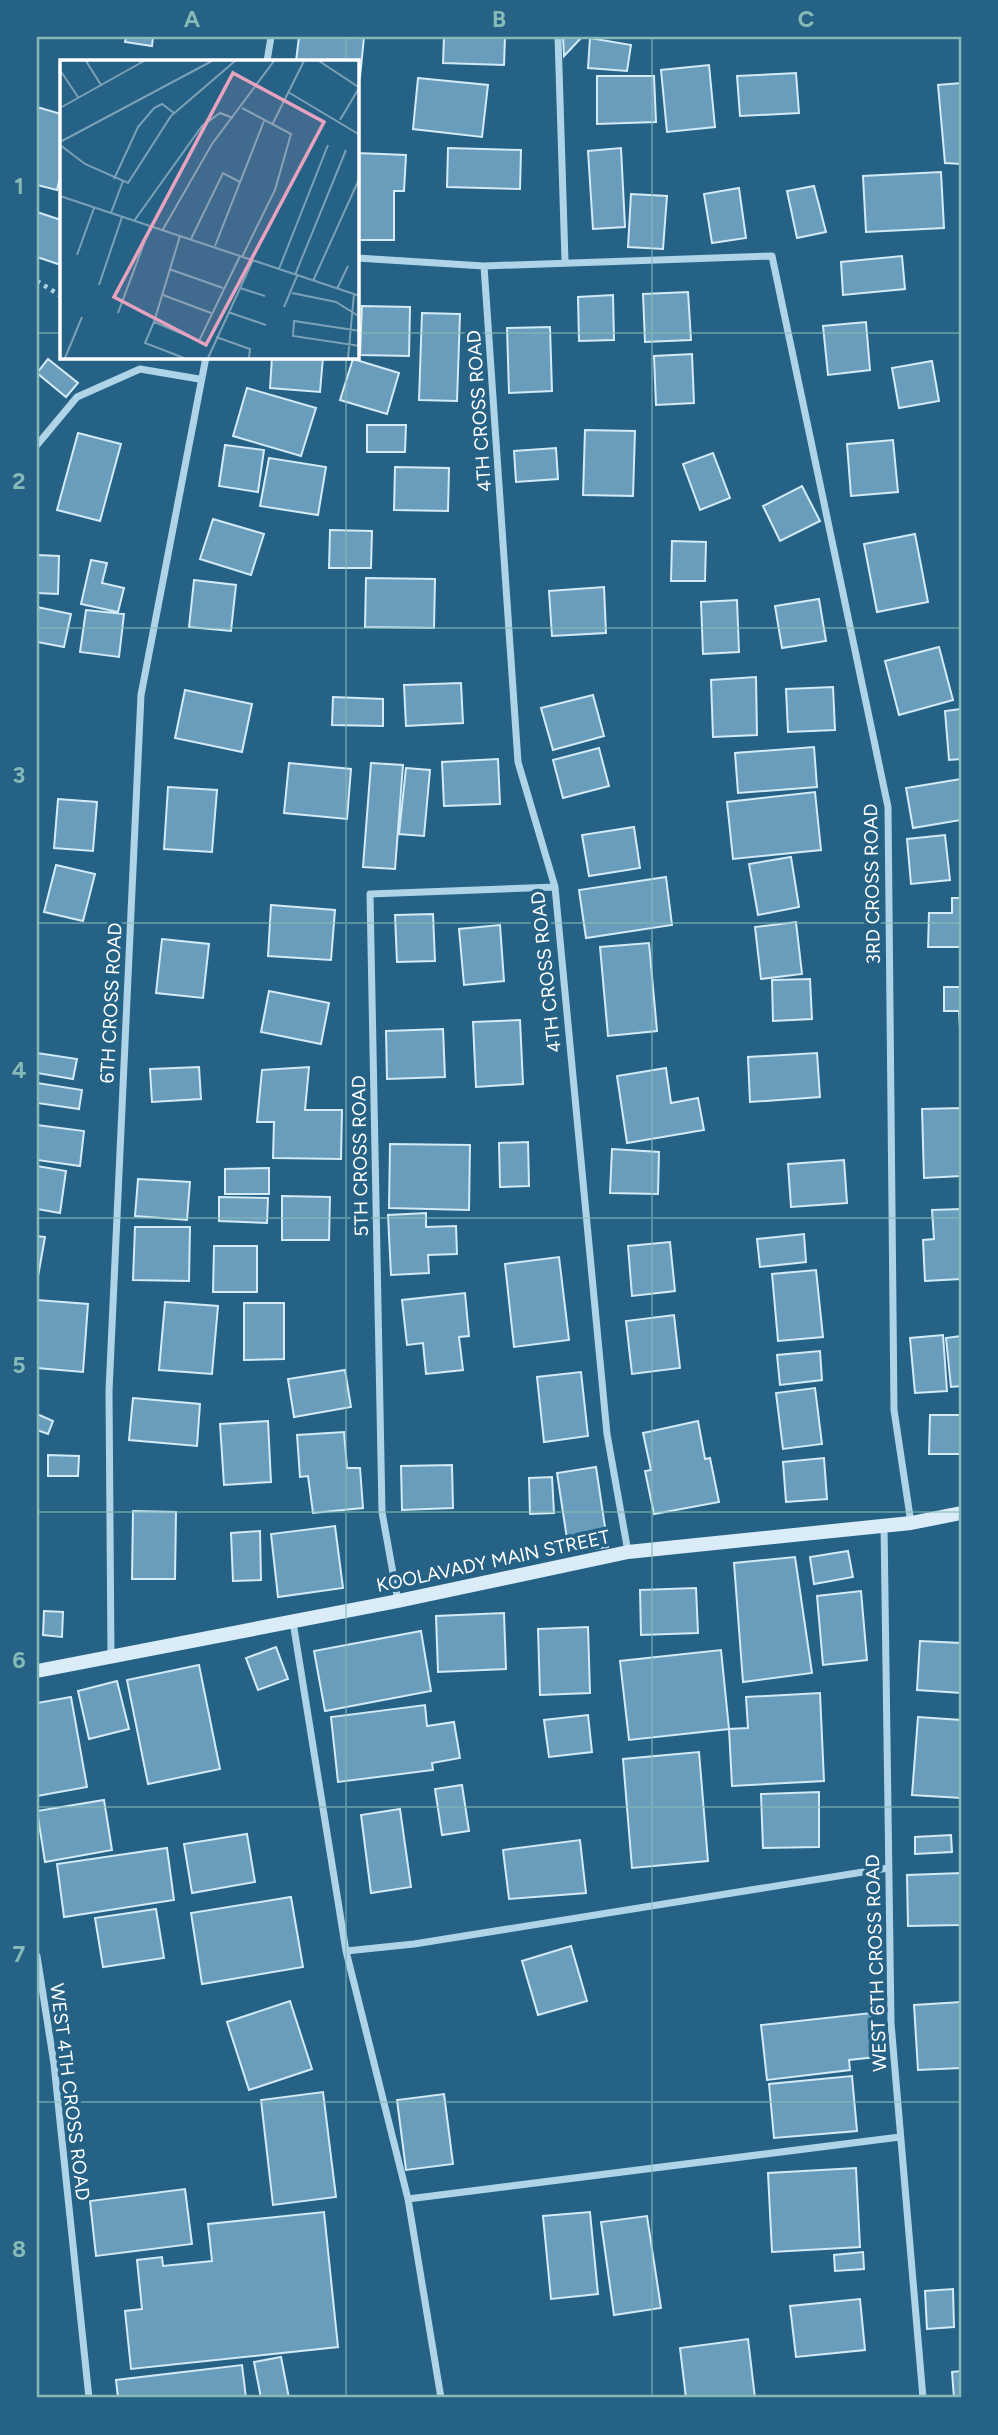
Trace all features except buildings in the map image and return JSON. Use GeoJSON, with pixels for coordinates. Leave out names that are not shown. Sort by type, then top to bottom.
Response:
{"type":"FeatureCollection","features":[{"type":"Feature","properties":{"kind":"main road","name":"KOOLAVADY MAIN STREET"},"geometry":{"type":"LineString","coordinates":[[37,1671],[398,1601],[628,1552],[911,1522],[961,1513]]}},
{"type":"Feature","properties":{"kind":"street"},"geometry":{"type":"LineString","coordinates":[[267,60],[271,37]]}},
{"type":"Feature","properties":{"kind":"street"},"geometry":{"type":"LineString","coordinates":[[359,258],[484,266],[565,261],[558,37]]}},
{"type":"Feature","properties":{"kind":"street","name":"3RD CROSS ROAD"},"geometry":{"type":"LineString","coordinates":[[565,261],[772,256],[888,807],[894,1410],[911,1522]]}},
{"type":"Feature","properties":{"kind":"street","name":"4TH CROSS ROAD"},"geometry":{"type":"LineString","coordinates":[[484,266],[518,762],[555,887],[607,1434],[628,1552]]}},
{"type":"Feature","properties":{"kind":"street","name":"6TH CROSS ROAD"},"geometry":{"type":"LineString","coordinates":[[111,1657],[109,1391],[141,695],[199,379],[205,359]]}},
{"type":"Feature","properties":{"kind":"street"},"geometry":{"type":"LineString","coordinates":[[37,445],[77,397],[140,369],[199,379]]}},
{"type":"Feature","properties":{"kind":"street","name":"5TH CROSS ROAD"},"geometry":{"type":"LineString","coordinates":[[398,1601],[382,1513],[370,894],[555,887]]}},
{"type":"Feature","properties":{"kind":"street","name":"WEST 6TH CROSS ROAD"},"geometry":{"type":"LineString","coordinates":[[884,1525],[891,2023],[923,2398]]}},
{"type":"Feature","properties":{"kind":"street"},"geometry":{"type":"LineString","coordinates":[[293,1621],[346,1951],[408,2199],[441,2398]]}},
{"type":"Feature","properties":{"kind":"street"},"geometry":{"type":"LineString","coordinates":[[346,1951],[428,1942],[888,1868]]}},
{"type":"Feature","properties":{"kind":"street","name":"WEST 4TH CROSS ROAD"},"geometry":{"type":"LineString","coordinates":[[37,1956],[54,2064],[89,2398]]}},
{"type":"Feature","properties":{"kind":"street"},"geometry":{"type":"LineString","coordinates":[[408,2199],[900,2137]]}},
{"type":"Feature","properties":{"kind":"path"},"geometry":{"type":"LineString","coordinates":[[37,281],[60,295]]}}]}
